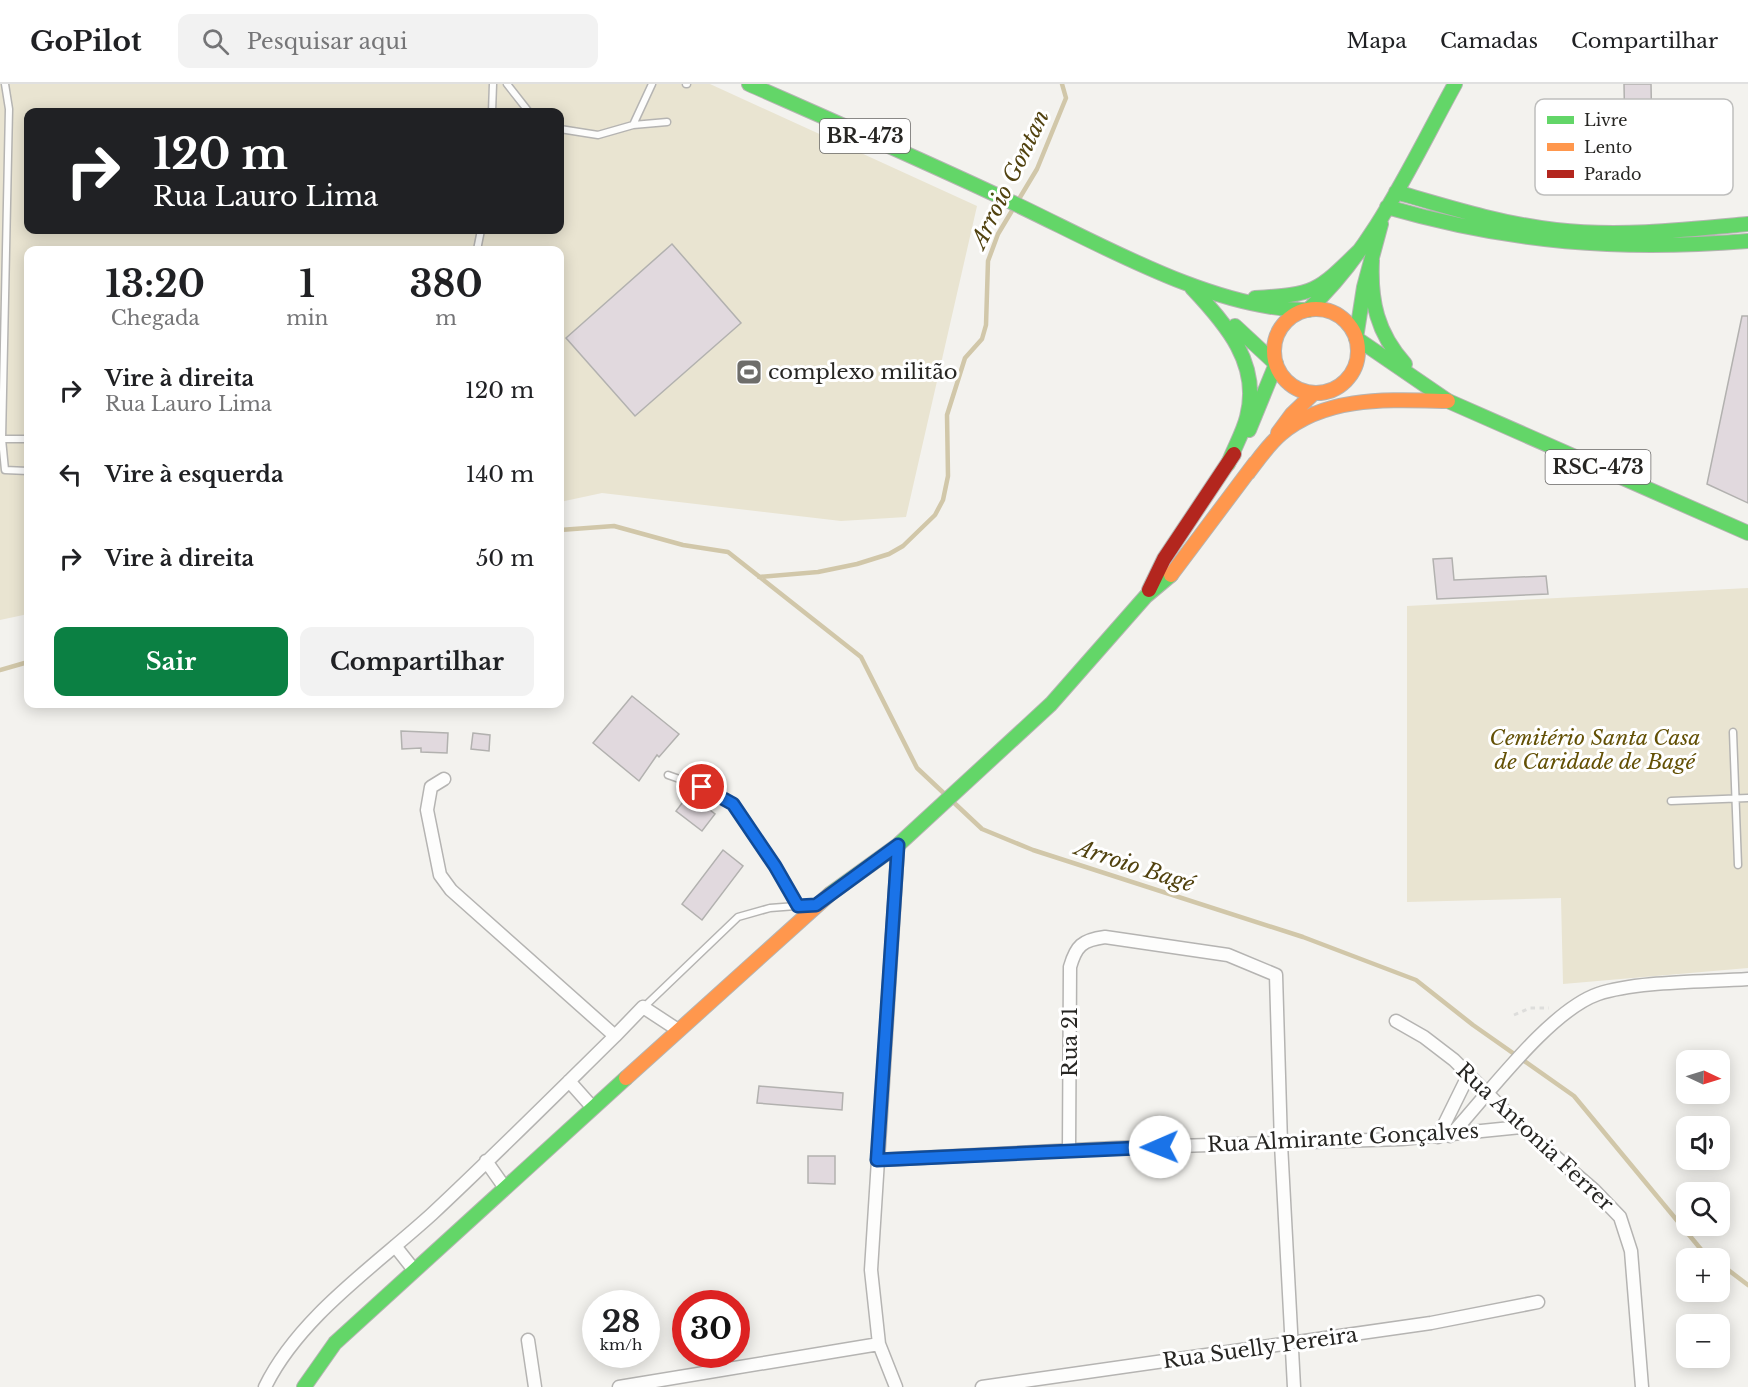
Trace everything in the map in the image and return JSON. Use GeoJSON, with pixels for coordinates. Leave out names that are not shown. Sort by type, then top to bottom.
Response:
{"type":"FeatureCollection","features":[{"type":"Feature","properties":{"kind":"main road","name":"BR-473"},"geometry":{"type":"LineString","coordinates":[[749,84],[982,188],[1191,286]]}},
{"type":"Feature","properties":{"kind":"main road"},"geometry":{"type":"LineString","coordinates":[[1146,596],[1164,559],[1228,464],[1259,408],[1276,364],[1275,344],[1283,326],[1290,318],[1308,310],[1336,284],[1385,211],[1455,84]]}},
{"type":"Feature","properties":{"kind":"main road"},"geometry":{"type":"LineString","coordinates":[[1396,192],[1465,211],[1555,230],[1642,241],[1748,224]]}},
{"type":"Feature","properties":{"kind":"main road"},"geometry":{"type":"LineString","coordinates":[[1385,211],[1554,244],[1748,241]]}},
{"type":"Feature","properties":{"kind":"main road"},"geometry":{"type":"LineString","coordinates":[[304,1387],[335,1343],[414,1270],[816,905],[898,845],[1052,704],[1146,596],[1171,575],[1292,414],[1319,393],[1334,389],[1349,377],[1357,358],[1356,338],[1385,211]]}},
{"type":"Feature","properties":{"kind":"main road"},"geometry":{"type":"LineString","coordinates":[[1191,286],[1261,299],[1301,295],[1324,285],[1359,250]]}},
{"type":"Feature","properties":{"kind":"main road"},"geometry":{"type":"LineString","coordinates":[[1372,260],[1370,289],[1375,320],[1395,354],[1448,401]]}},
{"type":"Feature","properties":{"kind":"main road"},"geometry":{"type":"LineString","coordinates":[[1191,286],[1277,310],[1318,309],[1337,315],[1345,321],[1356,338]]}},
{"type":"Feature","properties":{"kind":"main road"},"geometry":{"type":"LineString","coordinates":[[1191,286],[1276,364],[1287,381],[1295,387],[1319,393]]}},
{"type":"Feature","properties":{"kind":"main road"},"geometry":{"type":"LineString","coordinates":[[1191,286],[1225,323],[1244,354],[1251,384],[1248,414],[1228,464]]}},
{"type":"Feature","properties":{"kind":"main road","name":"RSC-473"},"geometry":{"type":"LineString","coordinates":[[1356,338],[1448,401],[1748,533]]}},
{"type":"Feature","properties":{"kind":"main road","name":"RSC-473"},"geometry":{"type":"LineString","coordinates":[[1319,393],[1378,394],[1448,401]]}},
{"type":"Feature","properties":{"kind":"main road"},"geometry":{"type":"LineString","coordinates":[[1248,473],[1280,435],[1308,416],[1345,403],[1448,401]]}},
{"type":"Feature","properties":{"kind":"street"},"geometry":{"type":"LineString","coordinates":[[444,779],[431,787],[427,810],[440,875],[451,890],[615,1036]]}},
{"type":"Feature","properties":{"kind":"street"},"geometry":{"type":"LineString","coordinates":[[896,1387],[879,1344],[872,1270],[898,845]]}},
{"type":"Feature","properties":{"kind":"street","name":"Rua 21"},"geometry":{"type":"LineString","coordinates":[[1070,1150],[1070,967],[1075,949],[1086,939],[1104,937],[1228,955],[1276,975],[1281,1144]]}},
{"type":"Feature","properties":{"kind":"street"},"geometry":{"type":"LineString","coordinates":[[1444,1136],[1488,1094],[1565,1011],[1599,993],[1648,986],[1748,979]]}},
{"type":"Feature","properties":{"kind":"street"},"geometry":{"type":"LineString","coordinates":[[265,1387],[275,1366],[330,1304],[486,1161],[643,1007],[678,1030]]}},
{"type":"Feature","properties":{"kind":"street","name":"Rua Antonia Ferrer"},"geometry":{"type":"LineString","coordinates":[[1396,1021],[1438,1047],[1469,1074],[1521,1127],[1594,1190],[1620,1217],[1631,1251],[1642,1387]]}},
{"type":"Feature","properties":{"kind":"street"},"geometry":{"type":"LineString","coordinates":[[1444,1136],[1469,1074]]}},
{"type":"Feature","properties":{"kind":"street"},"geometry":{"type":"LineString","coordinates":[[569,1081],[593,1108]]}},
{"type":"Feature","properties":{"kind":"street","name":"Rua Almirante Gonçalves"},"geometry":{"type":"LineString","coordinates":[[877,1160],[1070,1150],[1281,1144],[1444,1136],[1521,1127]]}},
{"type":"Feature","properties":{"kind":"street"},"geometry":{"type":"LineString","coordinates":[[1281,1144],[1294,1387]]}},
{"type":"Feature","properties":{"kind":"street"},"geometry":{"type":"LineString","coordinates":[[486,1161],[505,1188]]}},
{"type":"Feature","properties":{"kind":"street"},"geometry":{"type":"LineString","coordinates":[[395,1246],[414,1270]]}},
{"type":"Feature","properties":{"kind":"street","name":"Rua Suelly Pereira"},"geometry":{"type":"LineString","coordinates":[[982,1387],[1431,1323],[1538,1302]]}},
{"type":"Feature","properties":{"kind":"street"},"geometry":{"type":"LineString","coordinates":[[528,1340],[535,1387]]}},
{"type":"Feature","properties":{"kind":"street"},"geometry":{"type":"LineString","coordinates":[[619,1387],[879,1344]]}},
{"type":"Feature","properties":{"kind":"lane"},"geometry":{"type":"LineString","coordinates":[[5,84],[9,109],[4,199],[2,470],[24,471]]}},
{"type":"Feature","properties":{"kind":"lane"},"geometry":{"type":"LineString","coordinates":[[492,108],[493,84]]}},
{"type":"Feature","properties":{"kind":"lane"},"geometry":{"type":"LineString","coordinates":[[507,84],[527,108]]}},
{"type":"Feature","properties":{"kind":"lane"},"geometry":{"type":"LineString","coordinates":[[633,125],[652,84]]}},
{"type":"Feature","properties":{"kind":"lane"},"geometry":{"type":"LineString","coordinates":[[564,130],[598,135],[633,125],[667,122]]}},
{"type":"Feature","properties":{"kind":"lane"},"geometry":{"type":"LineString","coordinates":[[1,439],[24,439]]}},
{"type":"Feature","properties":{"kind":"lane"},"geometry":{"type":"LineString","coordinates":[[1733,732],[1738,865]]}},
{"type":"Feature","properties":{"kind":"lane"},"geometry":{"type":"LineString","coordinates":[[668,775],[702,787],[733,804],[775,866],[798,906]]}},
{"type":"Feature","properties":{"kind":"lane"},"geometry":{"type":"LineString","coordinates":[[1671,801],[1748,798]]}},
{"type":"Feature","properties":{"kind":"lane"},"geometry":{"type":"LineString","coordinates":[[643,1007],[738,918],[770,908],[816,905]]}},
{"type":"Feature","properties":{"kind":"path"},"geometry":{"type":"LineString","coordinates":[[1514,1016],[1540,1006],[1565,1011]]}},
{"type":"Feature","properties":{"kind":"green space","name":"complexo militão"},"geometry":{"type":"Polygon","coordinates":[[[0,84],[710,84],[977,206],[906,517],[841,521],[602,493],[564,501],[564,246],[24,246],[24,615],[0,620],[0,84]]]}},
{"type":"Feature","properties":{"kind":"green space","name":"Cemitério Santa Casa de Caridade de Bagé"},"geometry":{"type":"Polygon","coordinates":[[[1748,588],[1748,968],[1563,984],[1561,898],[1407,902],[1407,606],[1748,588]]]}},
{"type":"Feature","properties":{"kind":"building"},"geometry":{"type":"Polygon","coordinates":[[[1624,84],[1651,84],[1651,99],[1624,99],[1624,84]]]}},
{"type":"Feature","properties":{"kind":"building"},"geometry":{"type":"Polygon","coordinates":[[[672,244],[741,323],[635,416],[566,338],[672,244]]]}},
{"type":"Feature","properties":{"kind":"building"},"geometry":{"type":"Polygon","coordinates":[[[1742,316],[1748,316],[1748,503],[1707,484],[1742,316]]]}},
{"type":"Feature","properties":{"kind":"building"},"geometry":{"type":"Polygon","coordinates":[[[1452,558],[1454,580],[1546,576],[1548,594],[1437,599],[1433,559],[1452,558]]]}},
{"type":"Feature","properties":{"kind":"building"},"geometry":{"type":"Polygon","coordinates":[[[632,696],[679,734],[659,757],[657,755],[639,781],[593,743],[632,696]]]}},
{"type":"Feature","properties":{"kind":"building"},"geometry":{"type":"Polygon","coordinates":[[[401,731],[448,733],[447,753],[421,752],[421,748],[402,749],[401,731]]]}},
{"type":"Feature","properties":{"kind":"building"},"geometry":{"type":"Polygon","coordinates":[[[473,733],[490,735],[489,751],[471,749],[473,733]]]}},
{"type":"Feature","properties":{"kind":"building"},"geometry":{"type":"Polygon","coordinates":[[[689,794],[715,814],[702,831],[676,811],[689,794]]]}},
{"type":"Feature","properties":{"kind":"building"},"geometry":{"type":"Polygon","coordinates":[[[723,850],[743,866],[702,920],[682,904],[723,850]]]}},
{"type":"Feature","properties":{"kind":"building"},"geometry":{"type":"Polygon","coordinates":[[[759,1086],[843,1093],[842,1110],[757,1103],[759,1086]]]}},
{"type":"Feature","properties":{"kind":"building"},"geometry":{"type":"Polygon","coordinates":[[[808,1156],[835,1156],[835,1184],[808,1183],[808,1156]]]}},
{"type":"Feature","properties":{"kind":"waterway","name":"Arroio Gontan"},"geometry":{"type":"LineString","coordinates":[[1019,199],[1037,169],[1066,98],[1062,84]]}},
{"type":"Feature","properties":{"kind":"waterway","name":"Arroio Gontan"},"geometry":{"type":"LineString","coordinates":[[759,577],[818,572],[857,564],[889,554],[903,546],[935,515],[943,500],[948,476],[947,415],[965,358],[982,339],[986,325],[988,261],[998,234],[1013,209]]}},
{"type":"Feature","properties":{"kind":"waterway","name":"Arroio Bagé"},"geometry":{"type":"LineString","coordinates":[[564,530],[614,526],[683,545],[728,552],[861,657],[917,768],[982,829],[1033,850],[1303,937],[1416,980],[1473,1025],[1574,1096],[1700,1248]]}},
{"type":"Feature","properties":{"kind":"waterway","name":"Arroio Bagé"},"geometry":{"type":"LineString","coordinates":[[0,670],[24,663]]}},
{"type":"Feature","properties":{"kind":"waterway","name":"Arroio Bagé"},"geometry":{"type":"LineString","coordinates":[[1730,1271],[1748,1285]]}},
{"type":"Feature","properties":{"kind":"traffic: fast"},"geometry":{"type":"LineString","coordinates":[[749,84],[975,185],[1115,253],[1193,286],[1232,299],[1271,307],[1308,310]]}},
{"type":"Feature","properties":{"kind":"traffic: fast"},"geometry":{"type":"LineString","coordinates":[[1308,310],[1332,286],[1372,232],[1407,174],[1455,84]]}},
{"type":"Feature","properties":{"kind":"traffic: fast"},"geometry":{"type":"LineString","coordinates":[[1396,192],[1495,219],[1556,230],[1628,233],[1748,224]]}},
{"type":"Feature","properties":{"kind":"traffic: fast"},"geometry":{"type":"LineString","coordinates":[[1387,207],[1478,229],[1566,241],[1654,245],[1748,241]]}},
{"type":"Feature","properties":{"kind":"traffic: fast"},"geometry":{"type":"LineString","coordinates":[[1356,338],[1364,287],[1381,224]]}},
{"type":"Feature","properties":{"kind":"traffic: fast"},"geometry":{"type":"LineString","coordinates":[[1255,298],[1291,295],[1313,289],[1333,276],[1359,251]]}},
{"type":"Feature","properties":{"kind":"traffic: fast"},"geometry":{"type":"LineString","coordinates":[[1372,260],[1372,289],[1377,316],[1388,340],[1405,364]]}},
{"type":"Feature","properties":{"kind":"traffic: fast"},"geometry":{"type":"LineString","coordinates":[[1192,288],[1228,331],[1245,362],[1249,380],[1250,398],[1247,417],[1228,464]]}},
{"type":"Feature","properties":{"kind":"traffic: fast"},"geometry":{"type":"LineString","coordinates":[[1235,326],[1276,364]]}},
{"type":"Feature","properties":{"kind":"traffic: fast"},"geometry":{"type":"LineString","coordinates":[[1356,338],[1448,401],[1748,533]]}},
{"type":"Feature","properties":{"kind":"traffic: fast"},"geometry":{"type":"LineString","coordinates":[[1249,430],[1276,364]]}},
{"type":"Feature","properties":{"kind":"traffic: fast"},"geometry":{"type":"LineString","coordinates":[[830,894],[898,845],[1051,704],[1146,596],[1171,575]]}},
{"type":"Feature","properties":{"kind":"traffic: fast"},"geometry":{"type":"LineString","coordinates":[[304,1387],[335,1343],[626,1078]]}},
{"type":"Feature","properties":{"kind":"traffic: slow"},"geometry":{"type":"LineString","coordinates":[[1316,309],[1339,316],[1351,328],[1358,351],[1351,374],[1339,386],[1316,393],[1293,386],[1281,374],[1274,351],[1281,328],[1293,316],[1316,309]]}},
{"type":"Feature","properties":{"kind":"traffic: slow"},"geometry":{"type":"LineString","coordinates":[[1278,433],[1292,414],[1314,393]]}},
{"type":"Feature","properties":{"kind":"traffic: slow"},"geometry":{"type":"LineString","coordinates":[[1248,473],[1281,434],[1299,421],[1318,412],[1360,402],[1448,401]]}},
{"type":"Feature","properties":{"kind":"traffic: slow"},"geometry":{"type":"LineString","coordinates":[[1171,575],[1255,463]]}},
{"type":"Feature","properties":{"kind":"traffic: slow"},"geometry":{"type":"LineString","coordinates":[[626,1078],[830,894]]}},
{"type":"Feature","properties":{"kind":"traffic: jam"},"geometry":{"type":"LineString","coordinates":[[1149,590],[1164,559],[1234,454]]}},
{"type":"Feature","properties":{"kind":"place","name":"complexo militão"},"geometry":{"type":"Point","coordinates":[749,372]}},
{"type":"Feature","properties":{"kind":"route"},"geometry":{"type":"LineString","coordinates":[[702,787],[733,804],[775,866],[798,906],[816,905],[898,845],[877,1160],[1160,1147]]}}]}
